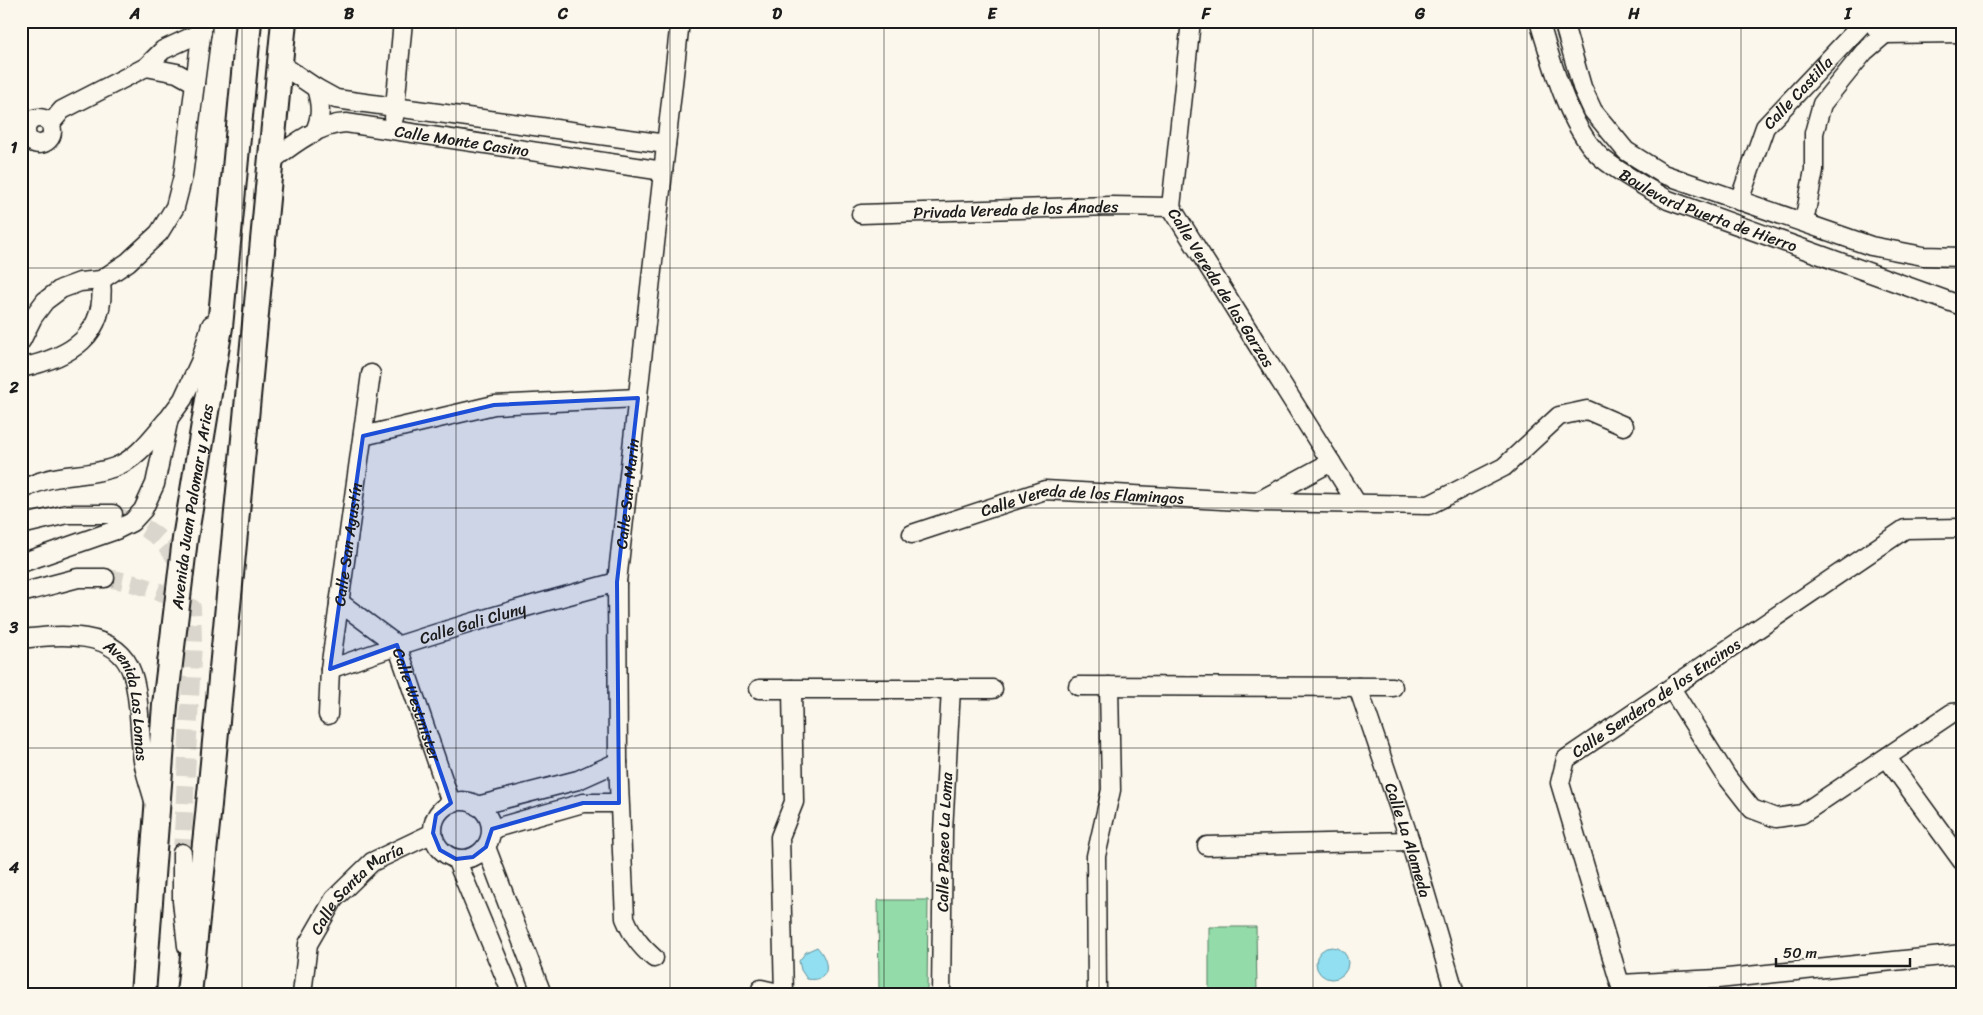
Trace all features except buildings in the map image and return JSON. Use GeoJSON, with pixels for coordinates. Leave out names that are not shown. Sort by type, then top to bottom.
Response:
{"type":"FeatureCollection","features":[{"type":"Feature","properties":{"kind":"main road","name":"Avenida Juan Palomar y Arias"},"geometry":{"type":"LineString","coordinates":[[143,994],[165,705],[185,539],[220,327],[249,21]]}},
{"type":"Feature","properties":{"kind":"main road"},"geometry":{"type":"LineString","coordinates":[[190,986],[284,21]]}},
{"type":"Feature","properties":{"kind":"street"},"geometry":{"type":"LineString","coordinates":[[393,129],[403,21]]}},
{"type":"Feature","properties":{"kind":"street","name":"Calle San Marin"},"geometry":{"type":"LineString","coordinates":[[654,958],[636,941],[625,918],[618,762],[617,582],[680,21]]}},
{"type":"Feature","properties":{"kind":"street","name":"Calle Vereda de las Garzas"},"geometry":{"type":"LineString","coordinates":[[1191,21],[1171,207],[1356,502]]}},
{"type":"Feature","properties":{"kind":"street","name":"Boulevard Puerta de Hierro"},"geometry":{"type":"LineString","coordinates":[[1539,21],[1569,108],[1588,140],[1602,158],[1631,179],[1668,200],[1962,306]]}},
{"type":"Feature","properties":{"kind":"street","name":"Boulevard Puerta de Hierro"},"geometry":{"type":"LineString","coordinates":[[1563,21],[1582,87],[1593,111],[1626,151],[1663,174],[1871,246],[1923,256],[1962,257]]}},
{"type":"Feature","properties":{"kind":"street"},"geometry":{"type":"LineString","coordinates":[[1867,21],[1885,34],[1962,33]]}},
{"type":"Feature","properties":{"kind":"street","name":"Calle Castilla"},"geometry":{"type":"LineString","coordinates":[[1739,201],[1764,126],[1867,21]]}},
{"type":"Feature","properties":{"kind":"street"},"geometry":{"type":"LineString","coordinates":[[51,123],[62,110],[146,67],[164,50],[202,27]]}},
{"type":"Feature","properties":{"kind":"street"},"geometry":{"type":"LineString","coordinates":[[21,341],[33,317],[53,295],[61,289],[80,282],[101,280],[128,262],[159,233],[175,207],[183,176],[202,27]]}},
{"type":"Feature","properties":{"kind":"street","name":"Calle Castilla"},"geometry":{"type":"LineString","coordinates":[[1804,222],[1814,170],[1814,133],[1822,104],[1864,52],[1885,34]]}},
{"type":"Feature","properties":{"kind":"street","name":"Calle Monte Casino"},"geometry":{"type":"LineString","coordinates":[[279,63],[336,99],[666,144]]}},
{"type":"Feature","properties":{"kind":"street"},"geometry":{"type":"LineString","coordinates":[[146,67],[177,73],[195,83]]}},
{"type":"Feature","properties":{"kind":"street"},"geometry":{"type":"LineString","coordinates":[[1801,87],[1822,104]]}},
{"type":"Feature","properties":{"kind":"street"},"geometry":{"type":"LineString","coordinates":[[314,133],[321,110],[316,88]]}},
{"type":"Feature","properties":{"kind":"street","name":"Calle Monte Casino"},"geometry":{"type":"LineString","coordinates":[[270,162],[314,133],[337,123],[393,129],[663,171]]}},
{"type":"Feature","properties":{"kind":"street","name":"Privada Vereda de los Ánades"},"geometry":{"type":"LineString","coordinates":[[862,214],[1110,206],[1171,207]]}},
{"type":"Feature","properties":{"kind":"street"},"geometry":{"type":"LineString","coordinates":[[21,490],[38,480],[115,467],[135,456],[169,418],[183,399],[200,362],[226,274]]}},
{"type":"Feature","properties":{"kind":"street"},"geometry":{"type":"LineString","coordinates":[[21,368],[44,363],[86,338],[98,321],[103,301],[101,280]]}},
{"type":"Feature","properties":{"kind":"street","name":"Calle San Agustín"},"geometry":{"type":"LineString","coordinates":[[328,715],[330,669],[371,374]]}},
{"type":"Feature","properties":{"kind":"street"},"geometry":{"type":"LineString","coordinates":[[363,436],[494,405],[638,398]]}},
{"type":"Feature","properties":{"kind":"street"},"geometry":{"type":"LineString","coordinates":[[1356,502],[1429,505],[1504,467],[1559,416],[1586,410],[1624,426]]}},
{"type":"Feature","properties":{"kind":"street"},"geometry":{"type":"LineString","coordinates":[[21,563],[132,522],[143,510],[154,484],[169,418]]}},
{"type":"Feature","properties":{"kind":"street"},"geometry":{"type":"LineString","coordinates":[[1257,502],[1331,462]]}},
{"type":"Feature","properties":{"kind":"street","name":"Calle Vereda de los Flamingos"},"geometry":{"type":"LineString","coordinates":[[912,534],[1045,490],[1257,502],[1356,502]]}},
{"type":"Feature","properties":{"kind":"street"},"geometry":{"type":"LineString","coordinates":[[21,525],[67,514],[113,514]]}},
{"type":"Feature","properties":{"kind":"street","name":"Calle Sendero de los Encinos"},"geometry":{"type":"LineString","coordinates":[[1962,528],[1905,530],[1566,760],[1560,784],[1620,984],[1718,979],[1962,954]]}},
{"type":"Feature","properties":{"kind":"street"},"geometry":{"type":"LineString","coordinates":[[21,593],[78,578],[105,578]]}},
{"type":"Feature","properties":{"kind":"street","name":"Calle Gali Cluny"},"geometry":{"type":"LineString","coordinates":[[330,669],[397,645],[492,615],[617,582]]}},
{"type":"Feature","properties":{"kind":"street","name":"Calle Westmister"},"geometry":{"type":"LineString","coordinates":[[340,602],[397,645],[451,803]]}},
{"type":"Feature","properties":{"kind":"street","name":"Avenida Las Lomas"},"geometry":{"type":"LineString","coordinates":[[21,639],[51,635],[86,638],[110,644],[124,658],[132,673],[142,755],[157,815]]}},
{"type":"Feature","properties":{"kind":"street"},"geometry":{"type":"LineString","coordinates":[[1078,686],[1393,687]]}},
{"type":"Feature","properties":{"kind":"street"},"geometry":{"type":"LineString","coordinates":[[1097,994],[1096,856],[1111,790],[1109,686]]}},
{"type":"Feature","properties":{"kind":"street","name":"Calle La Alameda"},"geometry":{"type":"LineString","coordinates":[[1358,687],[1410,841],[1455,994]]}},
{"type":"Feature","properties":{"kind":"street"},"geometry":{"type":"LineString","coordinates":[[1671,688],[1727,777],[1752,809],[1776,818],[1802,814],[1952,713],[1962,712]]}},
{"type":"Feature","properties":{"kind":"street"},"geometry":{"type":"LineString","coordinates":[[759,689],[993,689]]}},
{"type":"Feature","properties":{"kind":"street"},"geometry":{"type":"LineString","coordinates":[[761,989],[783,994],[780,837],[794,802],[792,689]]}},
{"type":"Feature","properties":{"kind":"street","name":"Calle Paseo La Loma"},"geometry":{"type":"LineString","coordinates":[[941,994],[943,831],[951,689]]}},
{"type":"Feature","properties":{"kind":"street"},"geometry":{"type":"LineString","coordinates":[[1886,758],[1962,861]]}},
{"type":"Feature","properties":{"kind":"street"},"geometry":{"type":"LineString","coordinates":[[477,806],[578,780],[618,762]]}},
{"type":"Feature","properties":{"kind":"street"},"geometry":{"type":"LineString","coordinates":[[578,780],[583,803]]}},
{"type":"Feature","properties":{"kind":"street"},"geometry":{"type":"LineString","coordinates":[[469,802],[477,806],[485,812],[492,829],[486,847],[473,858],[456,859],[440,850],[432,833],[436,815],[451,803],[469,802]]}},
{"type":"Feature","properties":{"kind":"street"},"geometry":{"type":"LineString","coordinates":[[492,829],[583,803],[619,803]]}},
{"type":"Feature","properties":{"kind":"street","name":"Calle Santa María"},"geometry":{"type":"LineString","coordinates":[[302,994],[308,944],[334,900],[372,862],[432,833]]}},
{"type":"Feature","properties":{"kind":"street"},"geometry":{"type":"LineString","coordinates":[[1207,846],[1410,841]]}},
{"type":"Feature","properties":{"kind":"street"},"geometry":{"type":"LineString","coordinates":[[486,847],[542,994]]}},
{"type":"Feature","properties":{"kind":"street"},"geometry":{"type":"LineString","coordinates":[[182,853],[182,901],[190,986]]}},
{"type":"Feature","properties":{"kind":"street"},"geometry":{"type":"LineString","coordinates":[[456,859],[512,994]]}},
{"type":"Feature","properties":{"kind":"highlighted area"},"geometry":{"type":"Polygon","coordinates":[[[638,398],[617,582],[619,803],[583,803],[492,829],[486,847],[473,857],[456,859],[440,850],[433,833],[436,815],[451,803],[397,645],[330,669],[363,436],[494,405],[638,398]]]}},
{"type":"Feature","properties":{"kind":"green space"},"geometry":{"type":"Polygon","coordinates":[[[878,900],[928,900],[927,994],[879,994],[878,900]]]}},
{"type":"Feature","properties":{"kind":"green space"},"geometry":{"type":"Polygon","coordinates":[[[1209,927],[1256,927],[1257,994],[1209,994],[1209,927]]]}},
{"type":"Feature","properties":{"kind":"water"},"geometry":{"type":"Polygon","coordinates":[[[817,947],[826,964],[825,974],[821,978],[807,979],[801,970],[799,961],[806,952],[817,947]]]}},
{"type":"Feature","properties":{"kind":"water"},"geometry":{"type":"Polygon","coordinates":[[[1332,947],[1338,948],[1343,952],[1347,957],[1347,969],[1343,974],[1338,978],[1332,979],[1326,978],[1321,974],[1317,969],[1316,963],[1317,957],[1321,952],[1326,948],[1332,947]]]}},
{"type":"Feature","properties":{"kind":"tunnel"},"geometry":{"type":"LineString","coordinates":[[120,517],[141,526],[166,545],[178,563],[182,574]]}},
{"type":"Feature","properties":{"kind":"tunnel"},"geometry":{"type":"LineString","coordinates":[[105,578],[128,582],[150,589],[192,608],[193,641],[182,853]]}}]}
